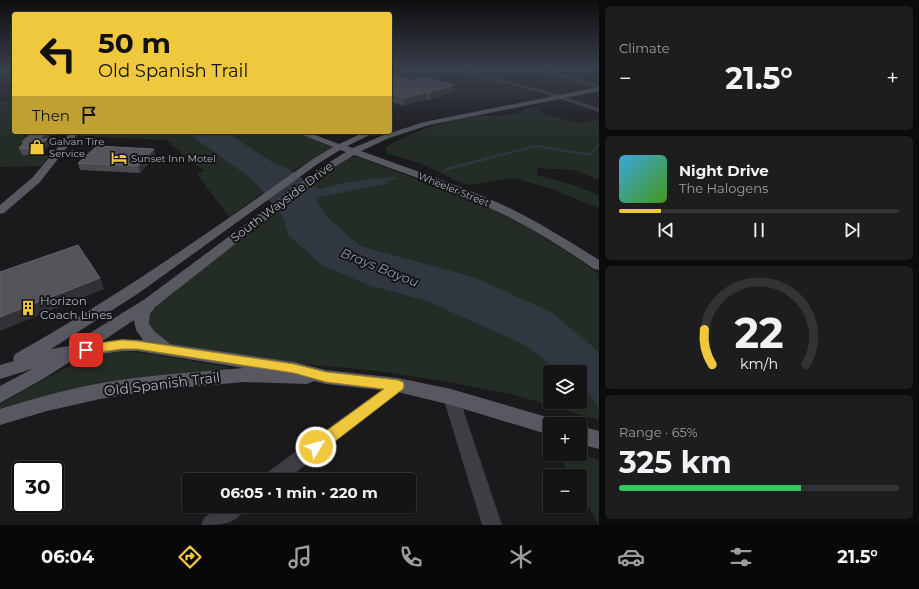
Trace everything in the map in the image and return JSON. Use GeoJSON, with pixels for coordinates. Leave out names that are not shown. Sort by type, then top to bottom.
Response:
{"type":"FeatureCollection","features":[{"type":"Feature","properties":{"kind":"main road"},"geometry":{"type":"LineString","coordinates":[[438,113],[550,94]]}},
{"type":"Feature","properties":{"kind":"main road","name":"South Wayside Drive"},"geometry":{"type":"LineString","coordinates":[[392,134],[453,117],[571,94]]}},
{"type":"Feature","properties":{"kind":"main road"},"geometry":{"type":"LineString","coordinates":[[397,123],[409,128]]}},
{"type":"Feature","properties":{"kind":"main road"},"geometry":{"type":"LineString","coordinates":[[0,211],[36,180],[73,134]]}},
{"type":"Feature","properties":{"kind":"main road","name":"Wheeler Street"},"geometry":{"type":"LineString","coordinates":[[305,134],[349,148],[519,210],[573,243],[599,255]]}},
{"type":"Feature","properties":{"kind":"main road","name":"Wheeler Street"},"geometry":{"type":"LineString","coordinates":[[319,134],[349,148]]}},
{"type":"Feature","properties":{"kind":"main road","name":"South Wayside Drive"},"geometry":{"type":"LineString","coordinates":[[0,394],[37,374],[150,303],[328,167],[349,148],[369,134]]}},
{"type":"Feature","properties":{"kind":"main road","name":"South Wayside Drive"},"geometry":{"type":"LineString","coordinates":[[0,372],[60,338],[142,286],[316,161],[391,134]]}},
{"type":"Feature","properties":{"kind":"main road","name":"Wheeler Street"},"geometry":{"type":"LineString","coordinates":[[573,243],[599,266]]}},
{"type":"Feature","properties":{"kind":"main road"},"geometry":{"type":"LineString","coordinates":[[150,303],[145,308],[141,320],[144,332],[153,340],[168,349]]}},
{"type":"Feature","properties":{"kind":"main road","name":"Old Spanish Trail"},"geometry":{"type":"LineString","coordinates":[[0,372],[57,354],[122,345],[137,345],[294,369],[326,377]]}},
{"type":"Feature","properties":{"kind":"main road","name":"Old Spanish Trail"},"geometry":{"type":"LineString","coordinates":[[0,417],[47,403],[100,391],[155,383],[244,375],[326,377],[398,385],[450,397],[543,424]]}},
{"type":"Feature","properties":{"kind":"main road"},"geometry":{"type":"LineString","coordinates":[[587,437],[599,440]]}},
{"type":"Feature","properties":{"kind":"street"},"geometry":{"type":"LineString","coordinates":[[547,94],[599,110]]}},
{"type":"Feature","properties":{"kind":"street"},"geometry":{"type":"LineString","coordinates":[[280,473],[398,385]]}},
{"type":"Feature","properties":{"kind":"street"},"geometry":{"type":"LineString","coordinates":[[450,397],[492,525]]}},
{"type":"Feature","properties":{"kind":"street"},"geometry":{"type":"LineString","coordinates":[[211,525],[227,513]]}},
{"type":"Feature","properties":{"kind":"shaded area"},"geometry":{"type":"Polygon","coordinates":[[[12,99],[12,134],[25,134],[27,139],[21,155],[51,155],[41,166],[0,167],[0,102],[12,99]]]}},
{"type":"Feature","properties":{"kind":"shaded area"},"geometry":{"type":"Polygon","coordinates":[[[528,108],[537,108],[543,114],[579,123],[599,120],[599,180],[574,170],[537,168],[537,175],[573,185],[599,195],[599,208],[549,188],[514,178],[470,185],[457,181],[422,164],[386,153],[386,147],[395,142],[416,132],[438,125],[478,116],[515,114],[528,108]]]}},
{"type":"Feature","properties":{"kind":"shaded area"},"geometry":{"type":"Polygon","coordinates":[[[80,134],[300,134],[332,147],[330,150],[291,172],[229,217],[197,174],[204,171],[166,140],[79,136],[80,134]]]}},
{"type":"Feature","properties":{"kind":"shaded area"},"geometry":{"type":"Polygon","coordinates":[[[351,157],[357,157],[472,199],[527,227],[599,274],[599,420],[562,409],[587,409],[587,365],[543,365],[543,403],[515,395],[448,382],[378,371],[276,361],[165,344],[151,334],[146,321],[154,307],[344,160],[351,157]]]}},
{"type":"Feature","properties":{"kind":"shaded area"},"geometry":{"type":"Polygon","coordinates":[[[116,350],[151,354],[227,367],[225,372],[0,413],[0,404],[91,354],[116,350]]]}},
{"type":"Feature","properties":{"kind":"shaded area"},"geometry":{"type":"Polygon","coordinates":[[[587,456],[599,460],[599,525],[587,505],[587,469],[567,469],[562,461],[587,461],[587,456]]]}},
{"type":"Feature","properties":{"kind":"water","name":"Brays Bayou"},"geometry":{"type":"Polygon","coordinates":[[[189,134],[229,134],[272,162],[283,166],[320,189],[348,182],[377,178],[389,183],[316,198],[325,215],[360,246],[473,277],[551,312],[599,352],[599,409],[591,395],[587,392],[587,365],[551,365],[525,345],[427,301],[368,285],[322,265],[289,236],[282,216],[252,179],[189,134]]]}},
{"type":"Feature","properties":{"kind":"building"},"geometry":{"type":"Polygon","coordinates":[[[392,94],[421,94],[404,98],[392,94]]]}},
{"type":"Feature","properties":{"kind":"building"},"geometry":{"type":"Polygon","coordinates":[[[31,134],[44,134],[39,139],[47,139],[38,148],[19,148],[25,142],[22,142],[31,134]]]}},
{"type":"Feature","properties":{"kind":"building"},"geometry":{"type":"Polygon","coordinates":[[[97,146],[154,149],[138,166],[78,163],[97,146]]]}},
{"type":"Feature","properties":{"kind":"building","name":"Horizon Coach Lines"},"geometry":{"type":"Polygon","coordinates":[[[78,245],[100,278],[0,317],[0,272],[78,245]]]}},
{"type":"Feature","properties":{"kind":"waterway"},"geometry":{"type":"LineString","coordinates":[[489,158],[537,146],[590,155],[599,145]]}},
{"type":"Feature","properties":{"kind":"waterway"},"geometry":{"type":"LineString","coordinates":[[447,169],[489,158]]}},
{"type":"Feature","properties":{"kind":"waterway"},"geometry":{"type":"LineString","coordinates":[[485,159],[489,158]]}},
{"type":"Feature","properties":{"kind":"waterway"},"geometry":{"type":"LineString","coordinates":[[379,181],[396,178]]}},
{"type":"Feature","properties":{"kind":"place","name":"Galvan Tire Service"},"geometry":{"type":"Point","coordinates":[37,147]}},
{"type":"Feature","properties":{"kind":"place","name":"Sunset Inn Motel"},"geometry":{"type":"Point","coordinates":[119,158]}},
{"type":"Feature","properties":{"kind":"place","name":"Horizon Coach Lines"},"geometry":{"type":"Point","coordinates":[28,308]}},
{"type":"Feature","properties":{"kind":"route"},"geometry":{"type":"LineString","coordinates":[[86,350],[122,345],[137,345],[294,369],[326,377],[398,385],[316,447]]}}]}
